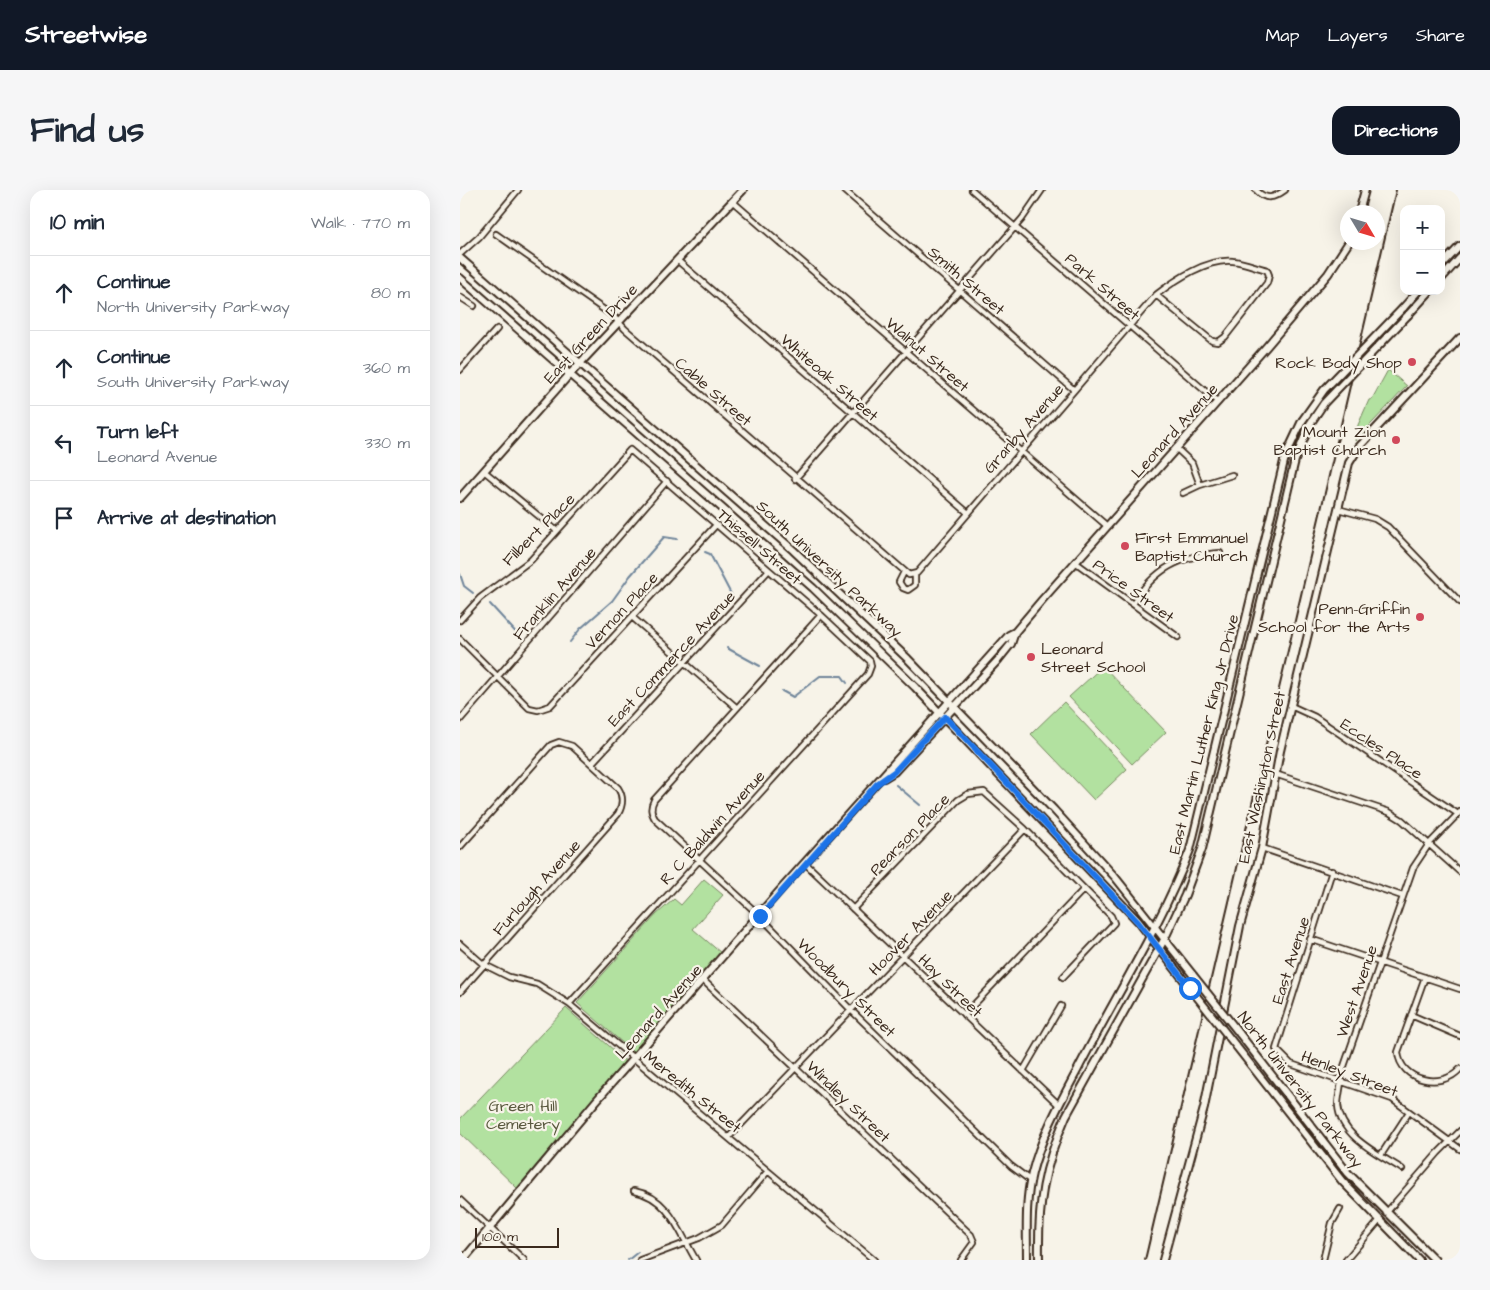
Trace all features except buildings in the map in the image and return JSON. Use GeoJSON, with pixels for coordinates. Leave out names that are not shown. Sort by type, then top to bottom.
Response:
{"type":"FeatureCollection","features":[{"type":"Feature","properties":{"kind":"main road","name":"East Green Drive"},"geometry":{"type":"LineString","coordinates":[[460,498],[580,363],[743,190]]}},
{"type":"Feature","properties":{"kind":"main road"},"geometry":{"type":"LineString","coordinates":[[1361,205],[1365,190]]}},
{"type":"Feature","properties":{"kind":"main road"},"geometry":{"type":"LineString","coordinates":[[1445,262],[1460,246]]}},
{"type":"Feature","properties":{"kind":"main road","name":"Leonard Avenue"},"geometry":{"type":"LineString","coordinates":[[877,784],[894,772],[955,708],[1011,644],[1015,632],[1218,402],[1328,274],[1344,250]]}},
{"type":"Feature","properties":{"kind":"main road","name":"South University Parkway"},"geometry":{"type":"LineString","coordinates":[[460,258],[793,550],[902,653],[1054,810],[1115,877],[1155,926]]}},
{"type":"Feature","properties":{"kind":"main road"},"geometry":{"type":"LineString","coordinates":[[1445,275],[1460,258]]}},
{"type":"Feature","properties":{"kind":"main road","name":"South University Parkway"},"geometry":{"type":"LineString","coordinates":[[460,278],[813,588],[945,717],[1093,873],[1149,936]]}},
{"type":"Feature","properties":{"kind":"main road","name":"East Martin Luther King Jr Drive"},"geometry":{"type":"LineString","coordinates":[[1027,1260],[1027,1216],[1031,1181],[1038,1151],[1059,1105],[1168,902],[1190,850],[1285,457],[1302,421],[1324,390],[1414,295]]}},
{"type":"Feature","properties":{"kind":"main road","name":"East Martin Luther King Jr Drive"},"geometry":{"type":"LineString","coordinates":[[1039,1260],[1038,1217],[1041,1194],[1053,1146],[1066,1116],[1165,938],[1196,868],[1211,819],[1296,460],[1310,424],[1324,403],[1426,295]]}},
{"type":"Feature","properties":{"kind":"main road","name":"East Washington Street"},"geometry":{"type":"LineString","coordinates":[[1163,1260],[1204,1108],[1240,926],[1262,848],[1275,774],[1290,706],[1349,463],[1355,452],[1460,338]]}},
{"type":"Feature","properties":{"kind":"main road","name":"Leonard Avenue"},"geometry":{"type":"LineString","coordinates":[[463,1260],[633,1059],[704,981],[805,863],[877,784],[948,701],[1009,635],[1015,632]]}},
{"type":"Feature","properties":{"kind":"main road","name":"North University Parkway"},"geometry":{"type":"LineString","coordinates":[[1155,926],[1348,1173],[1435,1260]]}},
{"type":"Feature","properties":{"kind":"main road","name":"North University Parkway"},"geometry":{"type":"LineString","coordinates":[[1149,936],[1342,1181],[1419,1260]]}},
{"type":"Feature","properties":{"kind":"street"},"geometry":{"type":"LineString","coordinates":[[460,254],[478,237],[518,190]]}},
{"type":"Feature","properties":{"kind":"street","name":"Smith Street"},"geometry":{"type":"LineString","coordinates":[[844,190],[1073,389]]}},
{"type":"Feature","properties":{"kind":"street","name":"Park Street"},"geometry":{"type":"LineString","coordinates":[[972,190],[1218,402]]}},
{"type":"Feature","properties":{"kind":"street"},"geometry":{"type":"LineString","coordinates":[[796,479],[1015,227],[1042,190]]}},
{"type":"Feature","properties":{"kind":"street"},"geometry":{"type":"LineString","coordinates":[[1256,190],[1268,198],[1275,198],[1285,190]]}},
{"type":"Feature","properties":{"kind":"street","name":"Walnut Street"},"geometry":{"type":"LineString","coordinates":[[732,201],[1107,526]]}},
{"type":"Feature","properties":{"kind":"street","name":"Cable Street"},"geometry":{"type":"LineString","coordinates":[[496,234],[614,316],[796,479],[904,572],[912,575]]}},
{"type":"Feature","properties":{"kind":"street","name":"Whiteoak Street"},"geometry":{"type":"LineString","coordinates":[[677,260],[967,512]]}},
{"type":"Feature","properties":{"kind":"street","name":"Granby Avenue"},"geometry":{"type":"LineString","coordinates":[[912,575],[1156,295],[1173,281],[1216,263],[1230,260],[1267,270],[1269,275],[1267,282],[1225,337],[1218,342],[1212,341],[1156,295]]}},
{"type":"Feature","properties":{"kind":"street"},"geometry":{"type":"LineString","coordinates":[[460,297],[474,306]]}},
{"type":"Feature","properties":{"kind":"street"},"geometry":{"type":"LineString","coordinates":[[460,370],[497,329]]}},
{"type":"Feature","properties":{"kind":"street"},"geometry":{"type":"LineString","coordinates":[[1176,448],[1192,463],[1200,485]]}},
{"type":"Feature","properties":{"kind":"street","name":"Thissell Street"},"geometry":{"type":"LineString","coordinates":[[629,450],[821,615],[867,657],[871,666]]}},
{"type":"Feature","properties":{"kind":"street","name":"Filbert Place"},"geometry":{"type":"LineString","coordinates":[[460,620],[480,598],[531,560],[629,450]]}},
{"type":"Feature","properties":{"kind":"street"},"geometry":{"type":"LineString","coordinates":[[484,471],[557,531]]}},
{"type":"Feature","properties":{"kind":"street"},"geometry":{"type":"LineString","coordinates":[[1183,493],[1200,485],[1232,476]]}},
{"type":"Feature","properties":{"kind":"street","name":"Franklin Avenue"},"geometry":{"type":"LineString","coordinates":[[460,720],[667,481]]}},
{"type":"Feature","properties":{"kind":"street"},"geometry":{"type":"LineString","coordinates":[[1338,509],[1375,519],[1388,526],[1460,602]]}},
{"type":"Feature","properties":{"kind":"street","name":"Vernon Place"},"geometry":{"type":"LineString","coordinates":[[498,677],[529,708],[543,710],[550,706],[716,525]]}},
{"type":"Feature","properties":{"kind":"street"},"geometry":{"type":"LineString","coordinates":[[1133,604],[1143,588],[1163,568],[1185,560],[1220,553]]}},
{"type":"Feature","properties":{"kind":"street","name":"Price Street"},"geometry":{"type":"LineString","coordinates":[[1075,562],[1178,637]]}},
{"type":"Feature","properties":{"kind":"street","name":"East Commerce Avenue"},"geometry":{"type":"LineString","coordinates":[[592,763],[769,570]]}},
{"type":"Feature","properties":{"kind":"street"},"geometry":{"type":"LineString","coordinates":[[904,572],[899,582],[908,590],[915,585],[912,575]]}},
{"type":"Feature","properties":{"kind":"street"},"geometry":{"type":"LineString","coordinates":[[632,617],[738,708],[821,615]]}},
{"type":"Feature","properties":{"kind":"street"},"geometry":{"type":"LineString","coordinates":[[460,639],[498,677]]}},
{"type":"Feature","properties":{"kind":"street","name":"R C Baldwin Avenue"},"geometry":{"type":"LineString","coordinates":[[569,1004],[868,674],[871,666]]}},
{"type":"Feature","properties":{"kind":"street","name":"Eccles Place"},"geometry":{"type":"LineString","coordinates":[[1290,706],[1315,717],[1459,813]]}},
{"type":"Feature","properties":{"kind":"street","name":"Woodbury Street"},"geometry":{"type":"LineString","coordinates":[[738,708],[654,800],[651,808],[655,819],[760,916],[852,1011],[1011,1166],[1031,1181]]}},
{"type":"Feature","properties":{"kind":"street"},"geometry":{"type":"LineString","coordinates":[[460,847],[551,745],[559,742],[567,743],[592,763]]}},
{"type":"Feature","properties":{"kind":"street","name":"Furlough Avenue"},"geometry":{"type":"LineString","coordinates":[[460,992],[618,814],[623,805],[622,796],[618,788],[592,763]]}},
{"type":"Feature","properties":{"kind":"street"},"geometry":{"type":"LineString","coordinates":[[1275,774],[1389,812],[1402,820],[1460,872]]}},
{"type":"Feature","properties":{"kind":"street","name":"Pearson Place"},"geometry":{"type":"LineString","coordinates":[[853,909],[958,800],[973,792],[989,794],[1025,829]]}},
{"type":"Feature","properties":{"kind":"street","name":"West Avenue"},"geometry":{"type":"LineString","coordinates":[[1402,1169],[1352,1134],[1342,1120],[1338,1106],[1342,1081],[1341,1075],[1413,868],[1429,844],[1459,813]]}},
{"type":"Feature","properties":{"kind":"street"},"geometry":{"type":"LineString","coordinates":[[1025,829],[1111,916],[1114,923],[1064,978]]}},
{"type":"Feature","properties":{"kind":"street","name":"Hoover Avenue"},"geometry":{"type":"LineString","coordinates":[[729,1137],[1025,829]]}},
{"type":"Feature","properties":{"kind":"street"},"geometry":{"type":"LineString","coordinates":[[1262,848],[1402,896]]}},
{"type":"Feature","properties":{"kind":"street","name":"Hay Street"},"geometry":{"type":"LineString","coordinates":[[805,863],[1059,1105]]}},
{"type":"Feature","properties":{"kind":"street","name":"East Avenue"},"geometry":{"type":"LineString","coordinates":[[1281,1055],[1275,1046],[1332,871]]}},
{"type":"Feature","properties":{"kind":"street"},"geometry":{"type":"LineString","coordinates":[[964,1015],[1084,889]]}},
{"type":"Feature","properties":{"kind":"street"},"geometry":{"type":"LineString","coordinates":[[1310,939],[1460,990]]}},
{"type":"Feature","properties":{"kind":"street","name":"Meredith Street"},"geometry":{"type":"LineString","coordinates":[[460,944],[483,964],[509,977],[537,984],[569,1004],[874,1260]]}},
{"type":"Feature","properties":{"kind":"street"},"geometry":{"type":"LineString","coordinates":[[1425,977],[1398,1052],[1398,1059],[1408,1073],[1435,1082],[1453,1077],[1460,1069]]}},
{"type":"Feature","properties":{"kind":"street","name":"Windley Street"},"geometry":{"type":"LineString","coordinates":[[704,981],[971,1235],[974,1242],[961,1260]]}},
{"type":"Feature","properties":{"kind":"street"},"geometry":{"type":"LineString","coordinates":[[1023,1071],[1061,1006]]}},
{"type":"Feature","properties":{"kind":"street"},"geometry":{"type":"LineString","coordinates":[[1411,1015],[1460,1036]]}},
{"type":"Feature","properties":{"kind":"street","name":"Henley Street"},"geometry":{"type":"LineString","coordinates":[[1281,1055],[1291,1064],[1392,1099],[1460,1149]]}},
{"type":"Feature","properties":{"kind":"street"},"geometry":{"type":"LineString","coordinates":[[1380,1155],[1409,1112]]}},
{"type":"Feature","properties":{"kind":"street"},"geometry":{"type":"LineString","coordinates":[[1386,1213],[1438,1153],[1460,1131]]}},
{"type":"Feature","properties":{"kind":"street"},"geometry":{"type":"LineString","coordinates":[[640,1260],[699,1238],[722,1225],[768,1171]]}},
{"type":"Feature","properties":{"kind":"street"},"geometry":{"type":"LineString","coordinates":[[634,1191],[645,1193],[658,1200],[669,1212],[696,1260]]}},
{"type":"Feature","properties":{"kind":"street"},"geometry":{"type":"LineString","coordinates":[[460,1200],[524,1260]]}},
{"type":"Feature","properties":{"kind":"street"},"geometry":{"type":"LineString","coordinates":[[1323,1260],[1332,1223],[1340,1209]]}},
{"type":"Feature","properties":{"kind":"street"},"geometry":{"type":"LineString","coordinates":[[1346,1260],[1380,1221]]}},
{"type":"Feature","properties":{"kind":"green space"},"geometry":{"type":"Polygon","coordinates":[[[1388,370],[1407,386],[1355,441],[1358,425],[1369,400],[1372,399],[1388,370]]]}},
{"type":"Feature","properties":{"kind":"green space"},"geometry":{"type":"Polygon","coordinates":[[[1103,666],[1166,732],[1132,764],[1069,697],[1103,666]]]}},
{"type":"Feature","properties":{"kind":"green space"},"geometry":{"type":"Polygon","coordinates":[[[1064,702],[1127,769],[1094,800],[1031,734],[1064,702]]]}},
{"type":"Feature","properties":{"kind":"green space"},"geometry":{"type":"Polygon","coordinates":[[[704,879],[723,895],[693,929],[721,953],[633,1052],[577,1003],[656,915],[674,899],[681,905],[704,879]]]}},
{"type":"Feature","properties":{"kind":"green space","name":"Green Hill Cemetery"},"geometry":{"type":"Polygon","coordinates":[[[566,1008],[624,1059],[624,1062],[517,1188],[460,1133],[460,1119],[566,1008]]]}},
{"type":"Feature","properties":{"kind":"waterway"},"geometry":{"type":"LineString","coordinates":[[570,642],[580,629],[612,601],[630,576],[664,537],[677,539]]}},
{"type":"Feature","properties":{"kind":"waterway"},"geometry":{"type":"LineString","coordinates":[[705,552],[710,554],[733,598]]}},
{"type":"Feature","properties":{"kind":"waterway"},"geometry":{"type":"LineString","coordinates":[[460,574],[464,586],[473,593]]}},
{"type":"Feature","properties":{"kind":"waterway"},"geometry":{"type":"LineString","coordinates":[[490,604],[521,638]]}},
{"type":"Feature","properties":{"kind":"waterway"},"geometry":{"type":"LineString","coordinates":[[727,648],[760,666]]}},
{"type":"Feature","properties":{"kind":"waterway"},"geometry":{"type":"LineString","coordinates":[[782,691],[793,697],[820,676],[842,676],[847,683]]}},
{"type":"Feature","properties":{"kind":"waterway"},"geometry":{"type":"LineString","coordinates":[[896,785],[920,805]]}},
{"type":"Feature","properties":{"kind":"waterway"},"geometry":{"type":"LineString","coordinates":[[628,1260],[638,1252]]}},
{"type":"Feature","properties":{"kind":"railway"},"geometry":{"type":"LineString","coordinates":[[1145,1260],[1396,190]]}},
{"type":"Feature","properties":{"kind":"place","name":"Rock Body Shop"},"geometry":{"type":"Point","coordinates":[1412,362]}},
{"type":"Feature","properties":{"kind":"place","name":"Mount Zion Baptist Church"},"geometry":{"type":"Point","coordinates":[1396,440]}},
{"type":"Feature","properties":{"kind":"place","name":"First Emmanuel Baptist Church"},"geometry":{"type":"Point","coordinates":[1125,546]}},
{"type":"Feature","properties":{"kind":"place","name":"Penn-Griffin School for the Arts"},"geometry":{"type":"Point","coordinates":[1420,617]}},
{"type":"Feature","properties":{"kind":"place","name":"Leonard Street School"},"geometry":{"type":"Point","coordinates":[1031,657]}},
{"type":"Feature","properties":{"kind":"route"},"geometry":{"type":"LineString","coordinates":[[760,916],[783,887],[877,784],[894,772],[945,717],[1138,922],[1190,988]]}}]}
